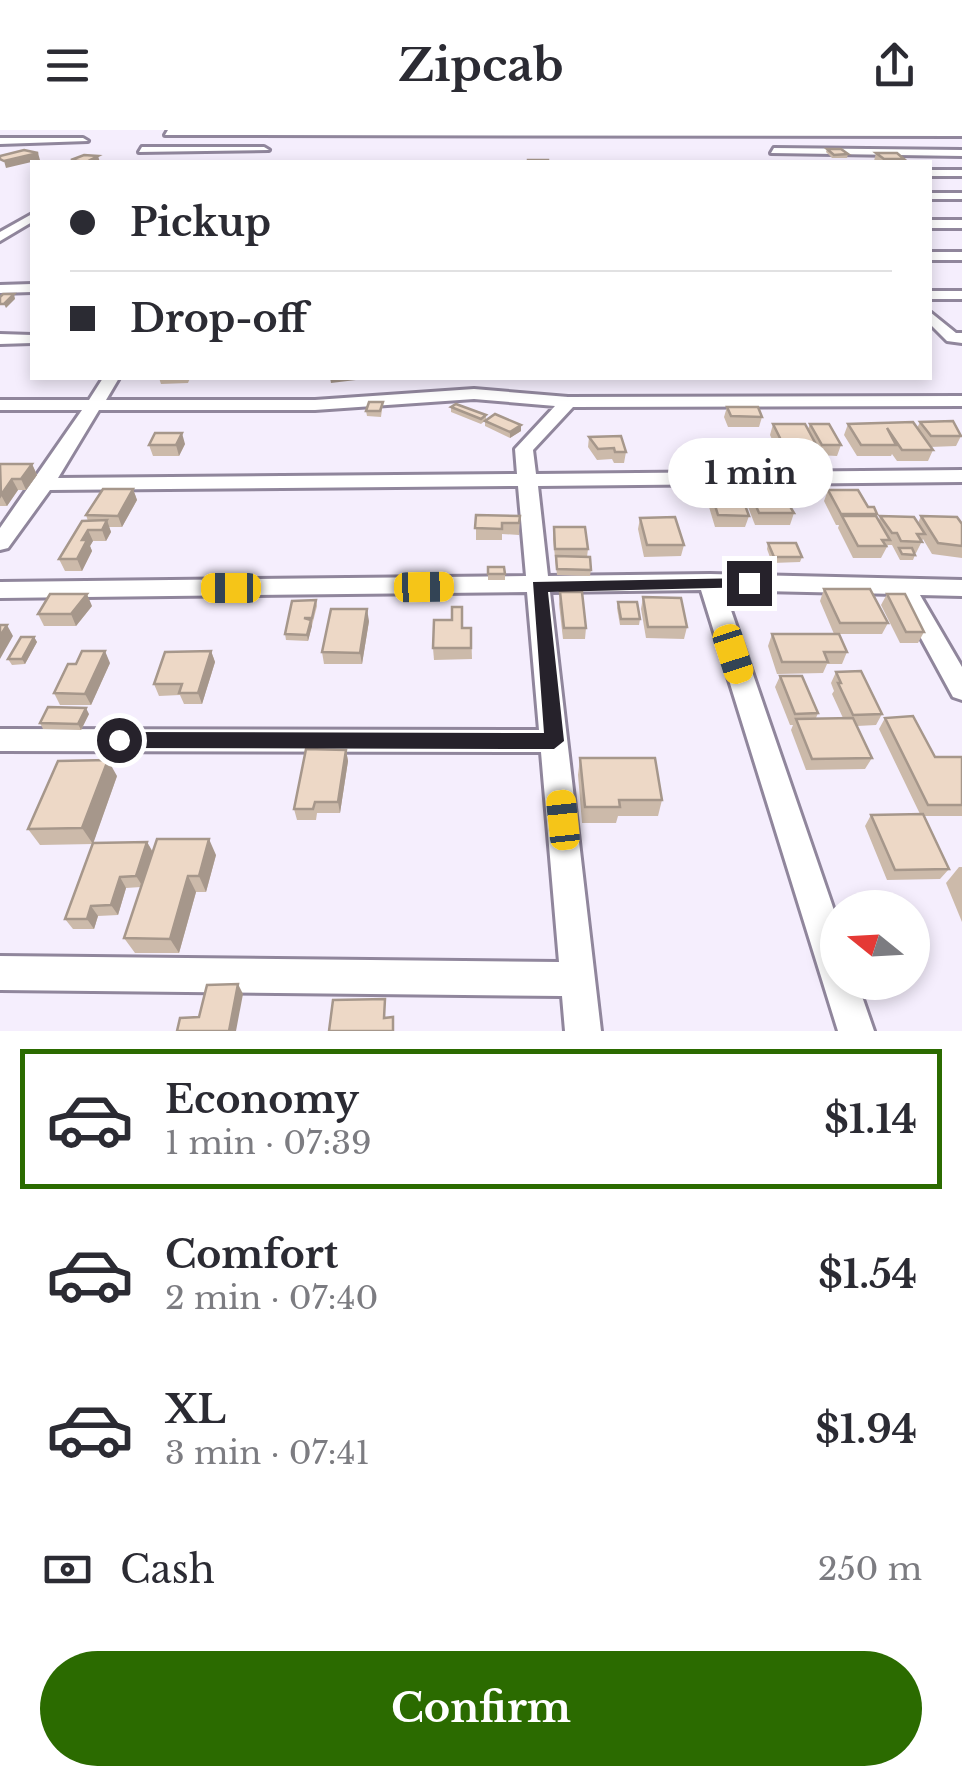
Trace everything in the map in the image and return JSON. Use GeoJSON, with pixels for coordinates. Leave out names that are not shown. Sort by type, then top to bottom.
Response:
{"type":"FeatureCollection","features":[{"type":"Feature","properties":{"kind":"street"},"geometry":{"type":"LineString","coordinates":[[264,150],[137,153],[169,131],[962,133]]}},
{"type":"Feature","properties":{"kind":"street"},"geometry":{"type":"LineString","coordinates":[[256,160],[276,132]]}},
{"type":"Feature","properties":{"kind":"street"},"geometry":{"type":"LineString","coordinates":[[752,132],[783,160]]}},
{"type":"Feature","properties":{"kind":"street"},"geometry":{"type":"LineString","coordinates":[[0,141],[83,141]]}},
{"type":"Feature","properties":{"kind":"street"},"geometry":{"type":"LineString","coordinates":[[774,151],[962,152]]}},
{"type":"Feature","properties":{"kind":"street"},"geometry":{"type":"LineString","coordinates":[[932,173],[962,173]]}},
{"type":"Feature","properties":{"kind":"street"},"geometry":{"type":"LineString","coordinates":[[932,196],[962,196]]}},
{"type":"Feature","properties":{"kind":"street"},"geometry":{"type":"LineString","coordinates":[[0,237],[30,218]]}},
{"type":"Feature","properties":{"kind":"street"},"geometry":{"type":"LineString","coordinates":[[932,224],[962,224]]}},
{"type":"Feature","properties":{"kind":"street"},"geometry":{"type":"LineString","coordinates":[[932,256],[962,256]]}},
{"type":"Feature","properties":{"kind":"street"},"geometry":{"type":"LineString","coordinates":[[0,289],[30,288]]}},
{"type":"Feature","properties":{"kind":"street"},"geometry":{"type":"LineString","coordinates":[[932,295],[962,295]]}},
{"type":"Feature","properties":{"kind":"street"},"geometry":{"type":"LineString","coordinates":[[932,318],[952,338],[962,338]]}},
{"type":"Feature","properties":{"kind":"street"},"geometry":{"type":"LineString","coordinates":[[0,339],[30,339]]}},
{"type":"Feature","properties":{"kind":"street"},"geometry":{"type":"LineString","coordinates":[[0,543],[44,484],[110,380]]}},
{"type":"Feature","properties":{"kind":"street"},"geometry":{"type":"LineString","coordinates":[[0,405],[315,405],[474,394],[568,402],[962,401]]}},
{"type":"Feature","properties":{"kind":"street"},"geometry":{"type":"LineString","coordinates":[[568,402],[524,449],[583,1031]]}},
{"type":"Feature","properties":{"kind":"street"},"geometry":{"type":"LineString","coordinates":[[44,484],[962,476]]}},
{"type":"Feature","properties":{"kind":"street"},"geometry":{"type":"LineString","coordinates":[[710,582],[820,919]]}},
{"type":"Feature","properties":{"kind":"street"},"geometry":{"type":"LineString","coordinates":[[0,590],[710,582],[962,588]]}},
{"type":"Feature","properties":{"kind":"street"},"geometry":{"type":"LineString","coordinates":[[905,588],[962,690]]}},
{"type":"Feature","properties":{"kind":"street"},"geometry":{"type":"LineString","coordinates":[[0,740],[554,741]]}},
{"type":"Feature","properties":{"kind":"street"},"geometry":{"type":"LineString","coordinates":[[0,973],[580,978]]}},
{"type":"Feature","properties":{"kind":"street"},"geometry":{"type":"LineString","coordinates":[[846,1000],[856,1031]]}},
{"type":"Feature","properties":{"kind":"building"},"geometry":{"type":"Polygon","coordinates":[[[827,149],[841,149],[848,154],[834,155],[827,149]]]}},
{"type":"Feature","properties":{"kind":"building"},"geometry":{"type":"Polygon","coordinates":[[[24,150],[38,153],[0,159],[0,156],[24,150]]]}},
{"type":"Feature","properties":{"kind":"building"},"geometry":{"type":"Polygon","coordinates":[[[876,153],[897,153],[904,159],[884,159],[876,153]]]}},
{"type":"Feature","properties":{"kind":"building"},"geometry":{"type":"Polygon","coordinates":[[[84,155],[98,156],[90,160],[71,160],[84,155]]]}},
{"type":"Feature","properties":{"kind":"building"},"geometry":{"type":"Polygon","coordinates":[[[3,294],[14,294],[0,304],[3,294]]]}},
{"type":"Feature","properties":{"kind":"building"},"geometry":{"type":"Polygon","coordinates":[[[369,402],[383,402],[380,411],[366,411],[369,402]]]}},
{"type":"Feature","properties":{"kind":"building"},"geometry":{"type":"Polygon","coordinates":[[[456,404],[486,415],[481,419],[451,407],[456,404]]]}},
{"type":"Feature","properties":{"kind":"building"},"geometry":{"type":"Polygon","coordinates":[[[727,407],[758,407],[762,417],[731,416],[727,407]]]}},
{"type":"Feature","properties":{"kind":"building"},"geometry":{"type":"Polygon","coordinates":[[[495,414],[521,425],[510,432],[485,421],[495,414]]]}},
{"type":"Feature","properties":{"kind":"building"},"geometry":{"type":"Polygon","coordinates":[[[953,421],[961,436],[931,436],[920,422],[953,421]]]}},
{"type":"Feature","properties":{"kind":"building"},"geometry":{"type":"Polygon","coordinates":[[[913,422],[933,450],[902,450],[887,428],[896,445],[861,445],[848,424],[913,422]]]}},
{"type":"Feature","properties":{"kind":"building"},"geometry":{"type":"Polygon","coordinates":[[[773,424],[805,424],[819,450],[786,450],[773,424]]]}},
{"type":"Feature","properties":{"kind":"building"},"geometry":{"type":"Polygon","coordinates":[[[810,424],[829,424],[841,445],[822,445],[810,424]]]}},
{"type":"Feature","properties":{"kind":"building"},"geometry":{"type":"Polygon","coordinates":[[[155,433],[182,433],[176,445],[149,445],[155,433]]]}},
{"type":"Feature","properties":{"kind":"building"},"geometry":{"type":"Polygon","coordinates":[[[621,436],[626,452],[598,449],[589,437],[621,436]]]}},
{"type":"Feature","properties":{"kind":"building"},"geometry":{"type":"Polygon","coordinates":[[[0,464],[32,464],[21,479],[12,479],[1,495],[0,464]]]}},
{"type":"Feature","properties":{"kind":"building"},"geometry":{"type":"Polygon","coordinates":[[[724,480],[740,480],[743,487],[727,487],[724,480]]]}},
{"type":"Feature","properties":{"kind":"building"},"geometry":{"type":"Polygon","coordinates":[[[709,486],[729,486],[732,497],[742,497],[749,516],[718,515],[709,486]]]}},
{"type":"Feature","properties":{"kind":"building"},"geometry":{"type":"Polygon","coordinates":[[[748,487],[778,487],[794,513],[759,513],[748,487]]]}},
{"type":"Feature","properties":{"kind":"building"},"geometry":{"type":"Polygon","coordinates":[[[103,489],[133,489],[118,516],[86,515],[103,489]]]}},
{"type":"Feature","properties":{"kind":"building"},"geometry":{"type":"Polygon","coordinates":[[[828,490],[858,490],[877,514],[841,514],[828,490]]]}},
{"type":"Feature","properties":{"kind":"building"},"geometry":{"type":"Polygon","coordinates":[[[476,515],[520,516],[519,523],[502,523],[502,529],[475,528],[476,515]]]}},
{"type":"Feature","properties":{"kind":"building"},"geometry":{"type":"Polygon","coordinates":[[[842,516],[876,516],[890,540],[882,540],[886,546],[858,546],[842,516]]]}},
{"type":"Feature","properties":{"kind":"building"},"geometry":{"type":"Polygon","coordinates":[[[880,516],[914,517],[925,534],[917,534],[922,542],[901,541],[880,516]]]}},
{"type":"Feature","properties":{"kind":"building"},"geometry":{"type":"Polygon","coordinates":[[[921,516],[957,517],[962,524],[962,546],[938,543],[921,516]]]}},
{"type":"Feature","properties":{"kind":"building"},"geometry":{"type":"Polygon","coordinates":[[[675,517],[684,545],[647,545],[640,518],[675,517]]]}},
{"type":"Feature","properties":{"kind":"building"},"geometry":{"type":"Polygon","coordinates":[[[107,520],[102,530],[88,530],[77,559],[59,559],[82,521],[107,520]]]}},
{"type":"Feature","properties":{"kind":"building"},"geometry":{"type":"Polygon","coordinates":[[[554,527],[585,527],[588,549],[555,549],[554,527]]]}},
{"type":"Feature","properties":{"kind":"building"},"geometry":{"type":"Polygon","coordinates":[[[768,543],[796,543],[802,557],[774,557],[768,543]]]}},
{"type":"Feature","properties":{"kind":"building"},"geometry":{"type":"Polygon","coordinates":[[[899,548],[912,548],[915,555],[902,554],[899,548]]]}},
{"type":"Feature","properties":{"kind":"building"},"geometry":{"type":"Polygon","coordinates":[[[556,556],[590,557],[591,570],[557,569],[556,556]]]}},
{"type":"Feature","properties":{"kind":"building"},"geometry":{"type":"Polygon","coordinates":[[[488,567],[504,567],[505,574],[488,574],[488,567]]]}},
{"type":"Feature","properties":{"kind":"building"},"geometry":{"type":"Polygon","coordinates":[[[824,589],[870,589],[888,623],[840,623],[824,589]]]}},
{"type":"Feature","properties":{"kind":"building"},"geometry":{"type":"Polygon","coordinates":[[[560,592],[582,592],[586,628],[564,628],[560,592]]]}},
{"type":"Feature","properties":{"kind":"building"},"geometry":{"type":"Polygon","coordinates":[[[50,594],[87,594],[71,614],[38,614],[50,594]]]}},
{"type":"Feature","properties":{"kind":"building"},"geometry":{"type":"Polygon","coordinates":[[[887,594],[905,594],[924,632],[906,632],[887,594]]]}},
{"type":"Feature","properties":{"kind":"building"},"geometry":{"type":"Polygon","coordinates":[[[643,597],[681,598],[687,627],[648,627],[643,597]]]}},
{"type":"Feature","properties":{"kind":"building"},"geometry":{"type":"Polygon","coordinates":[[[316,600],[312,618],[304,618],[311,620],[307,635],[285,634],[292,601],[316,600]]]}},
{"type":"Feature","properties":{"kind":"building"},"geometry":{"type":"Polygon","coordinates":[[[618,602],[637,602],[640,619],[621,619],[618,602]]]}},
{"type":"Feature","properties":{"kind":"building"},"geometry":{"type":"Polygon","coordinates":[[[452,607],[462,607],[462,628],[471,628],[471,648],[433,648],[434,620],[452,620],[452,607]]]}},
{"type":"Feature","properties":{"kind":"building"},"geometry":{"type":"Polygon","coordinates":[[[331,609],[367,609],[360,653],[322,652],[331,609]]]}},
{"type":"Feature","properties":{"kind":"building"},"geometry":{"type":"Polygon","coordinates":[[[772,634],[839,634],[847,652],[824,652],[828,662],[782,662],[772,634]]]}},
{"type":"Feature","properties":{"kind":"building"},"geometry":{"type":"Polygon","coordinates":[[[21,637],[34,637],[22,659],[8,659],[21,637]]]}},
{"type":"Feature","properties":{"kind":"building"},"geometry":{"type":"Polygon","coordinates":[[[82,651],[105,651],[85,694],[54,693],[68,664],[76,664],[82,651]]]}},
{"type":"Feature","properties":{"kind":"building"},"geometry":{"type":"Polygon","coordinates":[[[211,651],[198,693],[179,693],[182,684],[154,684],[165,652],[211,651]]]}},
{"type":"Feature","properties":{"kind":"building"},"geometry":{"type":"Polygon","coordinates":[[[861,671],[882,714],[853,715],[836,672],[861,671]]]}},
{"type":"Feature","properties":{"kind":"building"},"geometry":{"type":"Polygon","coordinates":[[[780,676],[802,676],[818,713],[795,714],[780,676]]]}},
{"type":"Feature","properties":{"kind":"building"},"geometry":{"type":"Polygon","coordinates":[[[48,707],[86,708],[78,724],[40,723],[48,707]]]}},
{"type":"Feature","properties":{"kind":"building"},"geometry":{"type":"Polygon","coordinates":[[[913,716],[935,757],[962,757],[962,805],[928,805],[885,718],[913,716]]]}},
{"type":"Feature","properties":{"kind":"building"},"geometry":{"type":"Polygon","coordinates":[[[853,718],[872,758],[812,759],[796,719],[853,718]]]}},
{"type":"Feature","properties":{"kind":"building"},"geometry":{"type":"Polygon","coordinates":[[[306,749],[346,750],[338,802],[315,802],[313,809],[294,809],[306,749]]]}},
{"type":"Feature","properties":{"kind":"building"},"geometry":{"type":"Polygon","coordinates":[[[580,758],[655,758],[662,800],[619,800],[620,807],[585,807],[580,758]]]}},
{"type":"Feature","properties":{"kind":"building"},"geometry":{"type":"Polygon","coordinates":[[[108,760],[82,828],[28,829],[58,761],[108,760]]]}},
{"type":"Feature","properties":{"kind":"building"},"geometry":{"type":"Polygon","coordinates":[[[923,814],[949,869],[895,870],[871,815],[923,814]]]}},
{"type":"Feature","properties":{"kind":"building"},"geometry":{"type":"Polygon","coordinates":[[[157,839],[209,839],[199,876],[188,876],[170,939],[124,938],[157,839]]]}},
{"type":"Feature","properties":{"kind":"building"},"geometry":{"type":"Polygon","coordinates":[[[147,842],[136,876],[120,877],[111,905],[91,906],[87,919],[65,919],[93,843],[147,842]]]}},
{"type":"Feature","properties":{"kind":"building"},"geometry":{"type":"Polygon","coordinates":[[[238,984],[229,1031],[177,1031],[180,1018],[199,1017],[207,985],[238,984]]]}},
{"type":"Feature","properties":{"kind":"building"},"geometry":{"type":"Polygon","coordinates":[[[385,999],[384,1018],[393,1017],[393,1031],[329,1031],[333,1000],[385,999]]]}},
{"type":"Feature","properties":{"kind":"route"},"geometry":{"type":"LineString","coordinates":[[119,740],[554,741],[539,586],[749,583]]}}]}
